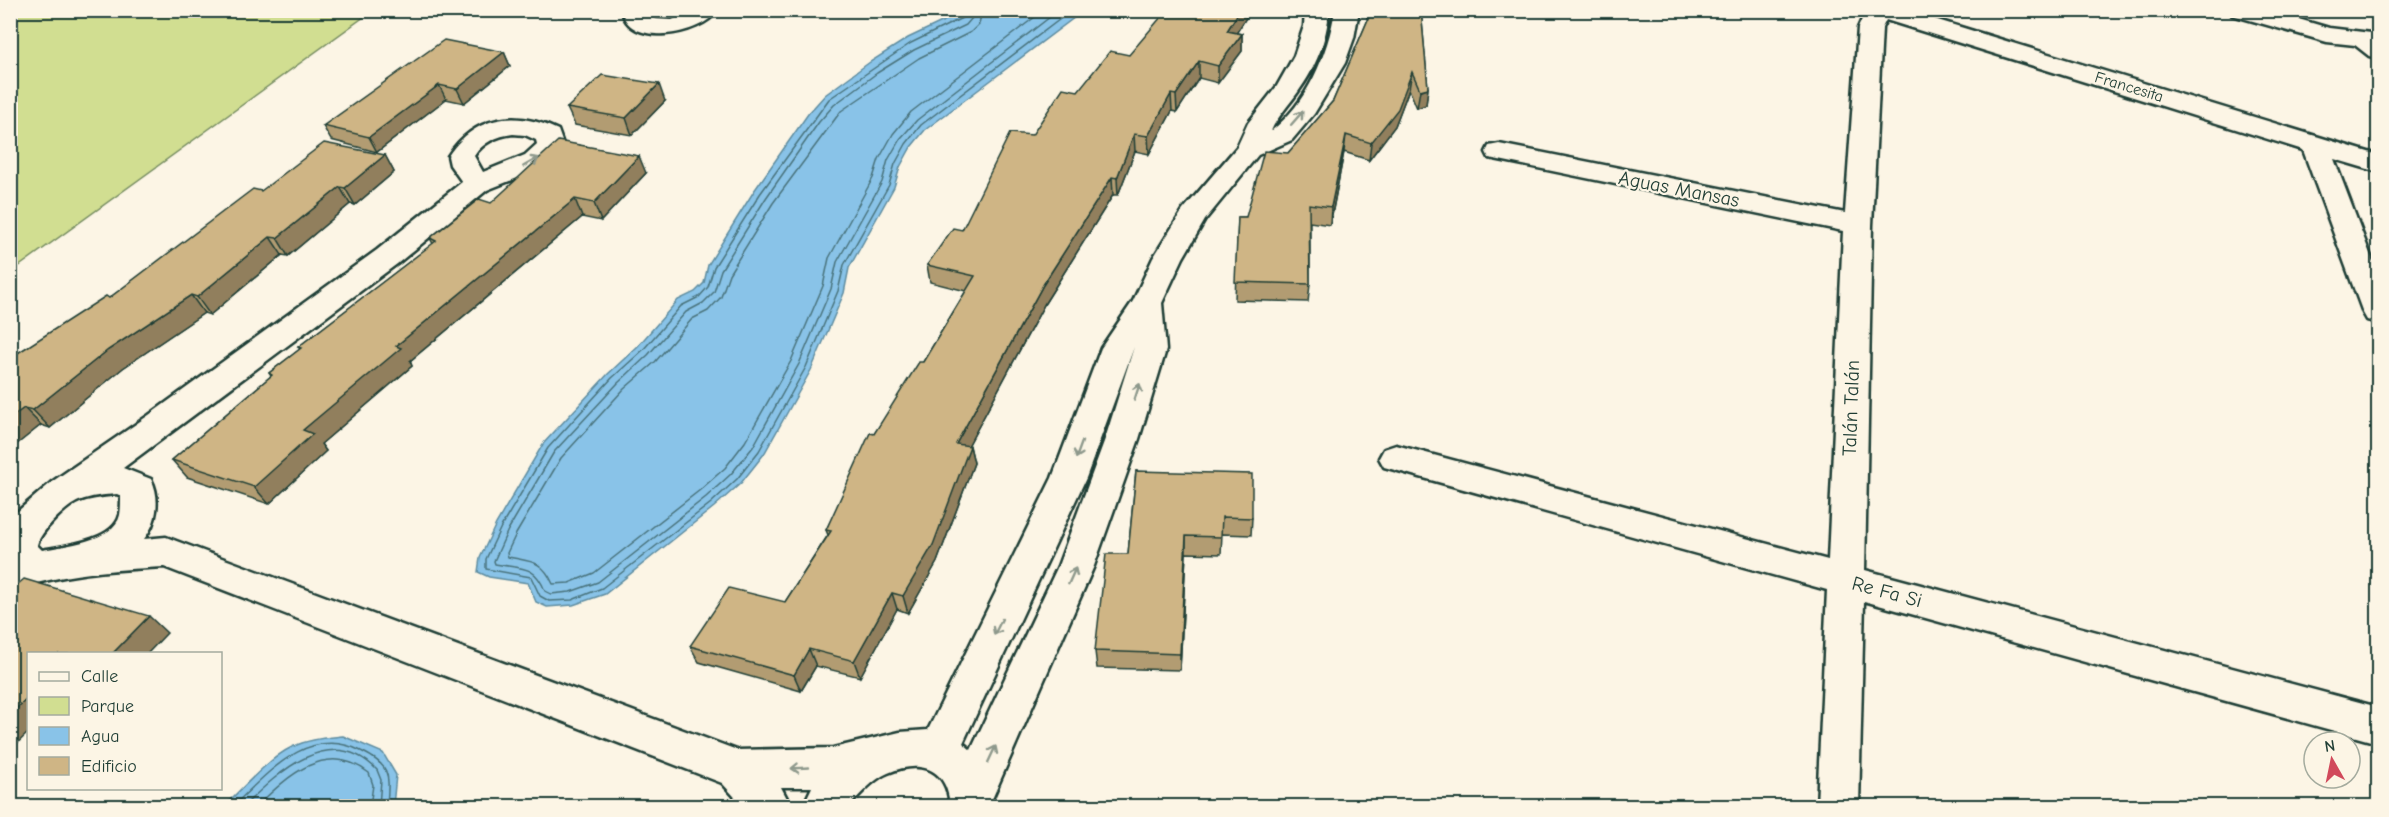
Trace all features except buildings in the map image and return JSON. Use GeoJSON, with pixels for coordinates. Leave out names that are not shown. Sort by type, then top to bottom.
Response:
{"type":"FeatureCollection","features":[{"type":"Feature","properties":{"kind":"street"},"geometry":{"type":"LineString","coordinates":[[634,10],[635,18],[642,24],[662,27],[686,24],[698,19],[707,10]]}},
{"type":"Feature","properties":{"kind":"street"},"geometry":{"type":"LineString","coordinates":[[939,751],[1069,478],[1117,348],[1147,303],[1168,258],[1193,216],[1249,149],[1261,123],[1288,88],[1306,57],[1316,26],[1317,10]]}},
{"type":"Feature","properties":{"kind":"street"},"geometry":{"type":"LineString","coordinates":[[1249,149],[1281,136],[1321,88],[1336,58],[1347,10]]}},
{"type":"Feature","properties":{"kind":"street","name":"Francesita"},"geometry":{"type":"LineString","coordinates":[[1879,10],[2379,164]]}},
{"type":"Feature","properties":{"kind":"street","name":"Talán Talán"},"geometry":{"type":"LineString","coordinates":[[1838,807],[1858,225],[1870,28],[1879,10]]}},
{"type":"Feature","properties":{"kind":"street"},"geometry":{"type":"LineString","coordinates":[[2240,10],[2327,35],[2373,41]]}},
{"type":"Feature","properties":{"kind":"street"},"geometry":{"type":"LineString","coordinates":[[2315,145],[2379,313]]}},
{"type":"Feature","properties":{"kind":"street","name":"Aguas Mansas"},"geometry":{"type":"LineString","coordinates":[[1499,152],[1858,225]]}},
{"type":"Feature","properties":{"kind":"street"},"geometry":{"type":"LineString","coordinates":[[477,184],[387,257],[161,424],[65,491],[17,533],[17,550],[23,571],[94,556],[166,552],[737,770],[833,766],[916,748],[939,751],[957,763],[969,780],[969,803]]}},
{"type":"Feature","properties":{"kind":"street"},"geometry":{"type":"LineString","coordinates":[[969,803],[1076,566],[1118,450],[1150,350],[1147,303]]}},
{"type":"Feature","properties":{"kind":"street"},"geometry":{"type":"LineString","coordinates":[[94,556],[118,542],[138,505],[137,471],[149,443],[161,424]]}},
{"type":"Feature","properties":{"kind":"street","name":"Re Fa Si"},"geometry":{"type":"LineString","coordinates":[[1396,458],[2379,725]]}},
{"type":"Feature","properties":{"kind":"street"},"geometry":{"type":"LineString","coordinates":[[65,491],[98,482],[120,481],[138,505],[166,552]]}},
{"type":"Feature","properties":{"kind":"street"},"geometry":{"type":"LineString","coordinates":[[824,807],[827,800],[852,776],[878,757]]}},
{"type":"Feature","properties":{"kind":"street"},"geometry":{"type":"LineString","coordinates":[[737,770],[770,807]]}},
{"type":"Feature","properties":{"kind":"green space"},"geometry":{"type":"Polygon","coordinates":[[[11,10],[372,10],[372,11],[11,272],[11,10]]]}},
{"type":"Feature","properties":{"kind":"water"},"geometry":{"type":"Polygon","coordinates":[[[965,11],[1083,11],[925,130],[911,147],[900,167],[894,187],[849,268],[844,293],[811,370],[764,454],[741,483],[605,594],[573,605],[547,607],[536,602],[528,583],[489,577],[478,572],[480,558],[496,524],[543,444],[608,374],[638,346],[678,300],[695,292],[704,283],[708,265],[754,191],[808,114],[825,95],[870,62],[908,38],[965,11]]]}},
{"type":"Feature","properties":{"kind":"water"},"geometry":{"type":"Polygon","coordinates":[[[343,736],[383,753],[396,775],[393,806],[224,806],[265,766],[283,752],[304,742],[343,736]]]}}]}
